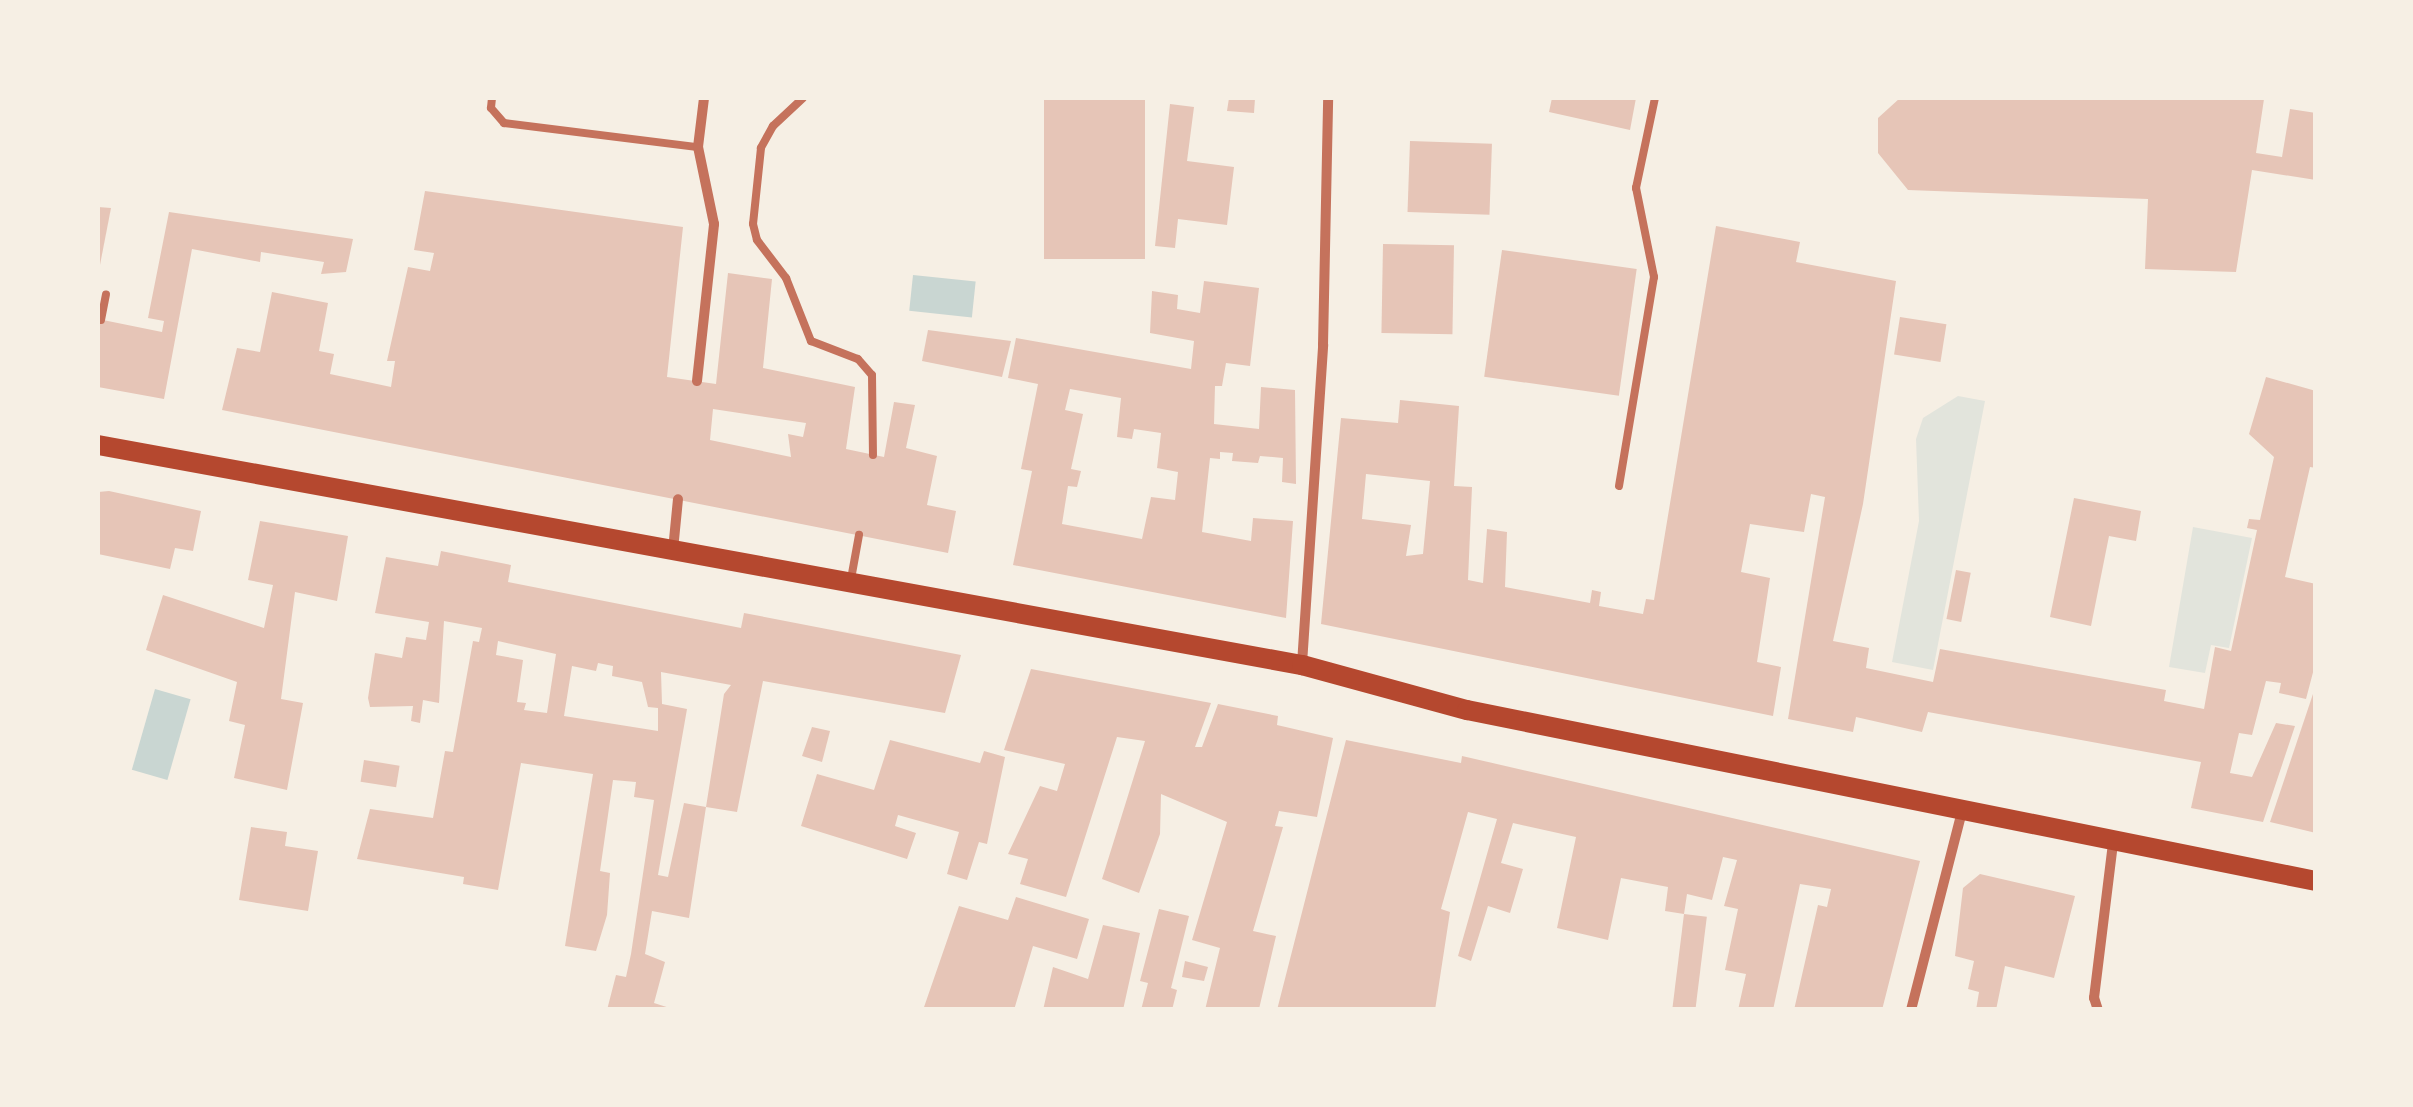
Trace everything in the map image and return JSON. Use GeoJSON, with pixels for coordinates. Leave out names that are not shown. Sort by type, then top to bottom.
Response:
{"type":"FeatureCollection","features":[{"type":"Feature","properties":{"kind":"main road"},"geometry":{"type":"LineString","coordinates":[[98,445],[1302,665],[1467,710],[2113,844],[2316,881]]}},
{"type":"Feature","properties":{"kind":"street"},"geometry":{"type":"LineString","coordinates":[[697,381],[714,224],[698,147],[704,98]]}},
{"type":"Feature","properties":{"kind":"street"},"geometry":{"type":"LineString","coordinates":[[1302,665],[1323,345],[1328,98]]}},
{"type":"Feature","properties":{"kind":"street"},"geometry":{"type":"LineString","coordinates":[[673,550],[678,499]]}},
{"type":"Feature","properties":{"kind":"street"},"geometry":{"type":"LineString","coordinates":[[1911,1010],[1962,812]]}},
{"type":"Feature","properties":{"kind":"street"},"geometry":{"type":"LineString","coordinates":[[2098,1010],[2094,998],[2113,844]]}},
{"type":"Feature","properties":{"kind":"lane"},"geometry":{"type":"LineString","coordinates":[[492,98],[491,108],[504,123],[698,147]]}},
{"type":"Feature","properties":{"kind":"lane"},"geometry":{"type":"LineString","coordinates":[[803,98],[761,148],[753,224],[756,240],[786,278],[811,341],[858,359],[872,375],[874,455]]}},
{"type":"Feature","properties":{"kind":"lane"},"geometry":{"type":"LineString","coordinates":[[1619,486],[1654,276],[1636,188],[1655,98]]}},
{"type":"Feature","properties":{"kind":"lane"},"geometry":{"type":"LineString","coordinates":[[101,320],[106,294]]}},
{"type":"Feature","properties":{"kind":"lane"},"geometry":{"type":"LineString","coordinates":[[850,583],[859,535]]}},
{"type":"Feature","properties":{"kind":"shaded area"},"geometry":{"type":"Polygon","coordinates":[[[913,275],[976,282],[972,317],[909,311],[913,275]]]}},
{"type":"Feature","properties":{"kind":"shaded area"},"geometry":{"type":"Polygon","coordinates":[[[1958,396],[1985,401],[1933,670],[1892,662],[1919,521],[1916,439],[1923,418],[1958,396]]]}},
{"type":"Feature","properties":{"kind":"shaded area"},"geometry":{"type":"Polygon","coordinates":[[[2193,527],[2252,538],[2229,648],[2211,645],[2205,673],[2169,667],[2193,527]]]}},
{"type":"Feature","properties":{"kind":"shaded area"},"geometry":{"type":"Polygon","coordinates":[[[155,689],[191,699],[167,780],[132,770],[155,689]]]}},
{"type":"Feature","properties":{"kind":"building"},"geometry":{"type":"Polygon","coordinates":[[[1044,98],[1145,98],[1145,259],[1044,259],[1044,98]]]}},
{"type":"Feature","properties":{"kind":"building"},"geometry":{"type":"Polygon","coordinates":[[[1229,98],[1255,98],[1254,113],[1227,111],[1229,98]]]}},
{"type":"Feature","properties":{"kind":"building"},"geometry":{"type":"Polygon","coordinates":[[[1552,98],[1636,98],[1630,130],[1549,112],[1552,98]]]}},
{"type":"Feature","properties":{"kind":"building"},"geometry":{"type":"Polygon","coordinates":[[[1900,98],[2264,99],[2256,153],[2282,157],[2290,109],[2316,113],[2316,180],[2252,170],[2236,272],[2145,269],[2148,199],[1908,190],[1878,153],[1878,118],[1900,98]]]}},
{"type":"Feature","properties":{"kind":"building"},"geometry":{"type":"Polygon","coordinates":[[[1170,104],[1194,107],[1187,161],[1234,167],[1227,225],[1178,219],[1175,248],[1155,246],[1170,104]]]}},
{"type":"Feature","properties":{"kind":"building"},"geometry":{"type":"Polygon","coordinates":[[[1410,141],[1492,144],[1489,215],[1408,212],[1410,141]]]}},
{"type":"Feature","properties":{"kind":"building"},"geometry":{"type":"Polygon","coordinates":[[[425,191],[683,227],[667,377],[716,384],[728,273],[772,279],[763,368],[855,387],[846,449],[884,457],[894,402],[915,405],[906,448],[937,456],[927,505],[956,511],[948,553],[222,410],[237,348],[260,352],[272,292],[328,303],[319,351],[334,354],[330,374],[391,387],[395,361],[387,361],[408,267],[430,271],[434,253],[414,250],[425,191]],[[713,409],[710,440],[791,457],[788,434],[803,437],[806,423],[713,409]]]}},
{"type":"Feature","properties":{"kind":"building"},"geometry":{"type":"Polygon","coordinates":[[[98,207],[111,208],[99,270],[98,270],[98,207]]]}},
{"type":"Feature","properties":{"kind":"building"},"geometry":{"type":"Polygon","coordinates":[[[169,212],[353,239],[346,272],[321,274],[324,262],[261,252],[260,262],[192,249],[164,399],[98,387],[98,319],[162,332],[164,321],[148,318],[169,212]]]}},
{"type":"Feature","properties":{"kind":"building"},"geometry":{"type":"Polygon","coordinates":[[[1716,226],[1800,242],[1796,262],[1896,281],[1863,504],[1833,641],[1869,648],[1866,668],[1933,682],[1940,649],[2166,690],[2164,701],[2204,709],[2215,647],[2231,651],[2257,530],[2247,528],[2249,519],[2260,520],[2274,457],[2249,434],[2266,377],[2316,391],[2316,468],[2310,467],[2285,577],[2316,584],[2316,661],[2306,699],[2279,693],[2281,683],[2266,681],[2252,735],[2239,733],[2230,773],[2252,777],[2276,723],[2295,726],[2263,822],[2191,808],[2201,762],[1928,712],[1922,732],[1856,717],[1853,732],[1788,719],[1825,497],[1811,494],[1804,532],[1750,524],[1741,572],[1770,578],[1757,662],[1781,667],[1773,716],[1321,624],[1341,418],[1398,423],[1400,400],[1459,406],[1454,486],[1472,487],[1468,580],[1483,583],[1487,529],[1507,532],[1505,587],[1590,603],[1592,590],[1601,592],[1599,606],[1643,614],[1646,599],[1654,600],[1716,226]],[[1366,474],[1362,519],[1411,525],[1406,556],[1423,554],[1430,481],[1366,474]]]}},
{"type":"Feature","properties":{"kind":"building"},"geometry":{"type":"Polygon","coordinates":[[[1383,244],[1454,245],[1452,334],[1381,333],[1383,244]]]}},
{"type":"Feature","properties":{"kind":"building"},"geometry":{"type":"Polygon","coordinates":[[[1502,250],[1637,269],[1619,396],[1484,377],[1502,250]]]}},
{"type":"Feature","properties":{"kind":"building"},"geometry":{"type":"Polygon","coordinates":[[[1204,281],[1259,288],[1250,366],[1226,363],[1222,386],[1215,386],[1214,424],[1259,429],[1261,387],[1295,390],[1296,484],[1282,482],[1283,458],[1260,456],[1258,463],[1232,461],[1233,453],[1220,452],[1220,459],[1210,458],[1202,532],[1251,541],[1253,518],[1293,521],[1286,618],[1013,565],[1032,471],[1021,469],[1038,384],[1008,378],[1016,338],[1191,369],[1194,341],[1150,333],[1152,291],[1178,295],[1177,309],[1200,313],[1204,281]],[[1070,389],[1065,410],[1083,414],[1071,469],[1081,471],[1077,487],[1068,486],[1062,524],[1142,539],[1151,497],[1175,500],[1178,472],[1157,468],[1161,433],[1134,429],[1132,439],[1117,437],[1121,398],[1070,389]]]}},
{"type":"Feature","properties":{"kind":"building"},"geometry":{"type":"Polygon","coordinates":[[[1900,317],[1946,324],[1940,362],[1894,355],[1900,317]]]}},
{"type":"Feature","properties":{"kind":"building"},"geometry":{"type":"Polygon","coordinates":[[[928,330],[1011,341],[1002,377],[922,361],[928,330]]]}},
{"type":"Feature","properties":{"kind":"building"},"geometry":{"type":"Polygon","coordinates":[[[98,492],[201,511],[193,551],[175,548],[170,569],[98,554],[98,492]]]}},
{"type":"Feature","properties":{"kind":"building"},"geometry":{"type":"Polygon","coordinates":[[[2074,498],[2141,511],[2136,541],[2109,536],[2091,626],[2050,617],[2074,498]]]}},
{"type":"Feature","properties":{"kind":"building"},"geometry":{"type":"Polygon","coordinates":[[[260,521],[348,536],[337,601],[295,592],[281,699],[303,703],[287,790],[234,778],[245,725],[229,721],[237,682],[146,650],[163,595],[264,628],[273,585],[248,580],[260,521]]]}},
{"type":"Feature","properties":{"kind":"building"},"geometry":{"type":"Polygon","coordinates":[[[441,551],[511,565],[508,582],[741,628],[744,613],[961,655],[945,713],[763,681],[737,812],[706,807],[689,918],[652,911],[645,954],[665,962],[654,1003],[676,1010],[607,1010],[616,975],[626,977],[654,800],[634,797],[636,782],[613,780],[600,871],[610,873],[607,915],[596,951],[565,946],[593,774],[521,763],[498,890],[463,884],[464,877],[357,859],[370,809],[433,818],[445,751],[453,752],[473,641],[479,642],[482,628],[444,621],[439,703],[423,700],[420,723],[411,721],[413,706],[370,707],[368,698],[375,653],[402,658],[406,637],[426,640],[429,622],[375,613],[386,557],[438,566],[441,551]],[[498,641],[496,655],[523,660],[517,702],[526,703],[524,710],[547,713],[556,654],[498,641]],[[598,663],[596,671],[572,666],[564,716],[658,731],[658,708],[648,707],[642,682],[612,676],[613,666],[598,663]],[[661,672],[662,704],[687,709],[658,875],[668,877],[684,803],[706,807],[724,694],[731,685],[661,672]]]}},
{"type":"Feature","properties":{"kind":"building"},"geometry":{"type":"Polygon","coordinates":[[[1956,570],[1971,573],[1961,622],[1946,619],[1956,570]]]}},
{"type":"Feature","properties":{"kind":"building"},"geometry":{"type":"Polygon","coordinates":[[[1031,669],[1211,703],[1195,747],[1202,747],[1218,704],[1278,716],[1277,725],[1333,738],[1317,817],[1279,811],[1275,826],[1283,827],[1253,931],[1276,936],[1259,1009],[1205,1010],[1220,948],[1192,940],[1227,822],[1161,794],[1160,834],[1139,893],[1102,879],[1145,741],[1117,737],[1066,897],[1020,884],[1028,859],[1008,854],[1040,786],[1057,791],[1065,764],[1004,750],[1031,669]]]}},
{"type":"Feature","properties":{"kind":"building"},"geometry":{"type":"Polygon","coordinates":[[[2316,685],[2316,833],[2270,822],[2316,685]]]}},
{"type":"Feature","properties":{"kind":"building"},"geometry":{"type":"Polygon","coordinates":[[[812,727],[830,731],[822,762],[802,756],[812,727]]]}},
{"type":"Feature","properties":{"kind":"building"},"geometry":{"type":"Polygon","coordinates":[[[890,740],[980,763],[984,751],[1005,757],[987,844],[979,842],[967,880],[947,874],[959,832],[898,815],[895,826],[916,833],[907,859],[801,826],[817,774],[874,790],[890,740]]]}},
{"type":"Feature","properties":{"kind":"building"},"geometry":{"type":"Polygon","coordinates":[[[1346,740],[1461,763],[1462,756],[1920,861],[1882,1010],[1794,1010],[1818,905],[1827,907],[1831,889],[1800,884],[1773,1010],[1738,1010],[1746,974],[1725,970],[1738,909],[1724,906],[1737,860],[1723,857],[1712,900],[1687,894],[1684,914],[1665,911],[1668,887],[1621,878],[1608,940],[1557,928],[1576,837],[1513,823],[1501,863],[1523,869],[1510,913],[1488,906],[1471,961],[1458,956],[1497,819],[1468,812],[1441,909],[1450,912],[1435,1010],[1277,1010],[1346,740]]]}},
{"type":"Feature","properties":{"kind":"building"},"geometry":{"type":"Polygon","coordinates":[[[364,760],[400,766],[396,787],[361,782],[364,760]]]}},
{"type":"Feature","properties":{"kind":"building"},"geometry":{"type":"Polygon","coordinates":[[[251,827],[287,832],[285,846],[318,851],[308,911],[239,900],[251,827]]]}},
{"type":"Feature","properties":{"kind":"building"},"geometry":{"type":"Polygon","coordinates":[[[1980,874],[2075,896],[2054,978],[2005,966],[1996,1010],[1976,1010],[1979,992],[1968,989],[1974,961],[1955,956],[1963,888],[1980,874]]]}},
{"type":"Feature","properties":{"kind":"building"},"geometry":{"type":"Polygon","coordinates":[[[1016,897],[1089,919],[1077,959],[1033,946],[1014,1010],[923,1010],[959,906],[1008,920],[1016,897]]]}},
{"type":"Feature","properties":{"kind":"building"},"geometry":{"type":"Polygon","coordinates":[[[1159,909],[1189,916],[1171,988],[1177,990],[1172,1010],[1141,1010],[1148,983],[1140,981],[1159,909]]]}},
{"type":"Feature","properties":{"kind":"building"},"geometry":{"type":"Polygon","coordinates":[[[1684,914],[1707,917],[1695,1010],[1672,1010],[1684,914]]]}},
{"type":"Feature","properties":{"kind":"building"},"geometry":{"type":"Polygon","coordinates":[[[1103,925],[1140,933],[1123,1010],[1043,1010],[1053,967],[1088,979],[1103,925]]]}},
{"type":"Feature","properties":{"kind":"building"},"geometry":{"type":"Polygon","coordinates":[[[1185,961],[1208,967],[1204,981],[1182,977],[1185,961]]]}}]}
